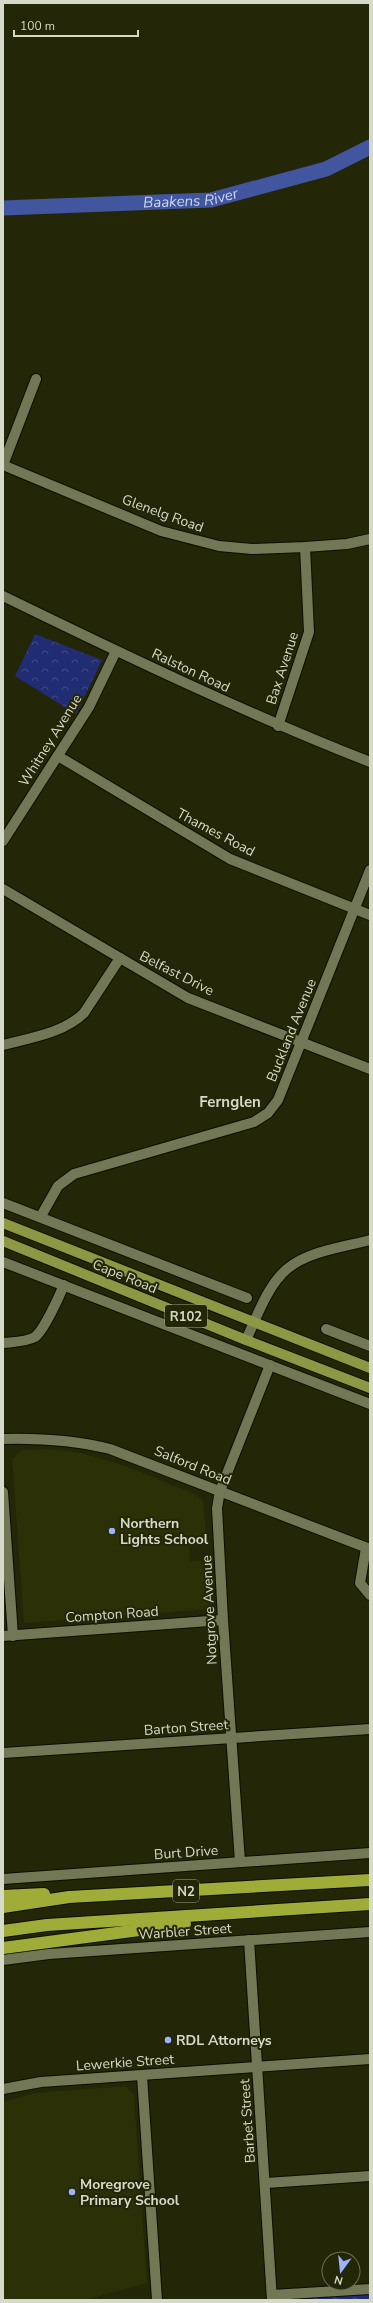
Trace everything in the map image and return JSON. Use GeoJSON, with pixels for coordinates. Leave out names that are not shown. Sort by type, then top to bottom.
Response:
{"type":"FeatureCollection","features":[{"type":"Feature","properties":{"kind":"highway","name":"N2"},"geometry":{"type":"LineString","coordinates":[[3,1907],[69,1897],[370,1880]]}},
{"type":"Feature","properties":{"kind":"highway"},"geometry":{"type":"LineString","coordinates":[[3,1896],[56,1893],[69,1897]]}},
{"type":"Feature","properties":{"kind":"highway","name":"N2"},"geometry":{"type":"LineString","coordinates":[[3,1931],[47,1925],[370,1904]]}},
{"type":"Feature","properties":{"kind":"highway"},"geometry":{"type":"LineString","coordinates":[[3,1948],[290,1910]]}},
{"type":"Feature","properties":{"kind":"main road","name":"Cape Road"},"geometry":{"type":"LineString","coordinates":[[3,1224],[370,1368]]}},
{"type":"Feature","properties":{"kind":"main road","name":"Cape Road"},"geometry":{"type":"LineString","coordinates":[[3,1241],[246,1340],[370,1388]]}},
{"type":"Feature","properties":{"kind":"street"},"geometry":{"type":"LineString","coordinates":[[3,465],[7,441],[36,379]]}},
{"type":"Feature","properties":{"kind":"street","name":"Glenelg Road"},"geometry":{"type":"LineString","coordinates":[[3,465],[161,531],[190,540],[219,546],[252,549],[305,547],[346,544],[370,539]]}},
{"type":"Feature","properties":{"kind":"street","name":"Bax Avenue"},"geometry":{"type":"LineString","coordinates":[[278,726],[309,632],[305,547]]}},
{"type":"Feature","properties":{"kind":"street","name":"Ralston Road"},"geometry":{"type":"LineString","coordinates":[[3,596],[116,651],[278,726],[370,762]]}},
{"type":"Feature","properties":{"kind":"street","name":"Whitney Avenue"},"geometry":{"type":"LineString","coordinates":[[3,841],[89,707],[116,651]]}},
{"type":"Feature","properties":{"kind":"street","name":"Thames Road"},"geometry":{"type":"LineString","coordinates":[[58,756],[230,859],[370,915]]}},
{"type":"Feature","properties":{"kind":"street","name":"Buckland Avenue"},"geometry":{"type":"LineString","coordinates":[[41,1216],[58,1186],[74,1174],[262,1118],[274,1108],[302,1042],[370,870]]}},
{"type":"Feature","properties":{"kind":"street","name":"Belfast Drive"},"geometry":{"type":"LineString","coordinates":[[3,889],[188,998],[370,1069]]}},
{"type":"Feature","properties":{"kind":"street"},"geometry":{"type":"LineString","coordinates":[[3,1045],[58,1029],[77,1021],[84,1013],[120,958]]}},
{"type":"Feature","properties":{"kind":"street","name":"Cape Road"},"geometry":{"type":"LineString","coordinates":[[3,1203],[41,1216],[247,1298]]}},
{"type":"Feature","properties":{"kind":"street"},"geometry":{"type":"LineString","coordinates":[[246,1340],[273,1286],[286,1270],[296,1263],[312,1256],[370,1240]]}},
{"type":"Feature","properties":{"kind":"street"},"geometry":{"type":"LineString","coordinates":[[3,1262],[370,1404]]}},
{"type":"Feature","properties":{"kind":"street"},"geometry":{"type":"LineString","coordinates":[[4,1343],[30,1339],[37,1335],[55,1308],[64,1285]]}},
{"type":"Feature","properties":{"kind":"street"},"geometry":{"type":"LineString","coordinates":[[326,1329],[370,1346]]}},
{"type":"Feature","properties":{"kind":"street","name":"Notgrove Avenue"},"geometry":{"type":"LineString","coordinates":[[240,1862],[223,1620],[217,1508],[220,1490],[270,1366]]}},
{"type":"Feature","properties":{"kind":"street","name":"Salford Road"},"geometry":{"type":"LineString","coordinates":[[3,1439],[66,1440],[110,1449],[220,1490],[368,1549],[360,1583],[370,1595]]}},
{"type":"Feature","properties":{"kind":"street"},"geometry":{"type":"LineString","coordinates":[[3,1492],[8,1636]]}},
{"type":"Feature","properties":{"kind":"street","name":"Compton Road"},"geometry":{"type":"LineString","coordinates":[[8,1636],[223,1620]]}},
{"type":"Feature","properties":{"kind":"street","name":"Barton Street"},"geometry":{"type":"LineString","coordinates":[[3,1753],[370,1729]]}},
{"type":"Feature","properties":{"kind":"street","name":"Burt Drive"},"geometry":{"type":"LineString","coordinates":[[3,1878],[370,1853]]}},
{"type":"Feature","properties":{"kind":"street","name":"Warbler Street"},"geometry":{"type":"LineString","coordinates":[[3,1960],[49,1954],[370,1932]]}},
{"type":"Feature","properties":{"kind":"street","name":"Barbet Street"},"geometry":{"type":"LineString","coordinates":[[250,1940],[272,2298]]}},
{"type":"Feature","properties":{"kind":"street","name":"Lewerkie Street"},"geometry":{"type":"LineString","coordinates":[[3,2089],[41,2082],[370,2059]]}},
{"type":"Feature","properties":{"kind":"street"},"geometry":{"type":"LineString","coordinates":[[142,2076],[157,2300]]}},
{"type":"Feature","properties":{"kind":"street"},"geometry":{"type":"LineString","coordinates":[[266,2183],[370,2176]]}},
{"type":"Feature","properties":{"kind":"street"},"geometry":{"type":"LineString","coordinates":[[272,2298],[370,2289]]}},
{"type":"Feature","properties":{"kind":"shaded area","name":"Northern Lights School"},"geometry":{"type":"Polygon","coordinates":[[[49,1449],[81,1453],[123,1465],[197,1495],[203,1501],[207,1544],[189,1547],[190,1561],[209,1560],[212,1609],[24,1623],[12,1459],[22,1450],[49,1449]]]}},
{"type":"Feature","properties":{"kind":"shaded area","name":"Moregrove Primary School"},"geometry":{"type":"Polygon","coordinates":[[[125,2086],[134,2095],[147,2283],[85,2300],[3,2300],[3,2102],[35,2093],[125,2086]]]}},
{"type":"Feature","properties":{"kind":"green space"},"geometry":{"type":"Polygon","coordinates":[[[35,634],[102,660],[76,714],[15,676],[35,634]]]}},
{"type":"Feature","properties":{"kind":"green space"},"geometry":{"type":"Polygon","coordinates":[[[370,2294],[370,2300],[290,2300],[370,2294]]]}},
{"type":"Feature","properties":{"kind":"waterway","name":"Baakens River"},"geometry":{"type":"LineString","coordinates":[[3,208],[211,200],[326,169],[370,147]]}},
{"type":"Feature","properties":{"kind":"place","name":"Northern Lights School"},"geometry":{"type":"Point","coordinates":[112,1531]}},
{"type":"Feature","properties":{"kind":"place","name":"RDL Attorneys"},"geometry":{"type":"Point","coordinates":[168,2040]}},
{"type":"Feature","properties":{"kind":"place","name":"Moregrove Primary School"},"geometry":{"type":"Point","coordinates":[72,2192]}},
{"type":"Feature","properties":{"kind":"district","name":"Fernglen"},"geometry":{"type":"Point","coordinates":[230,1102]}}]}
